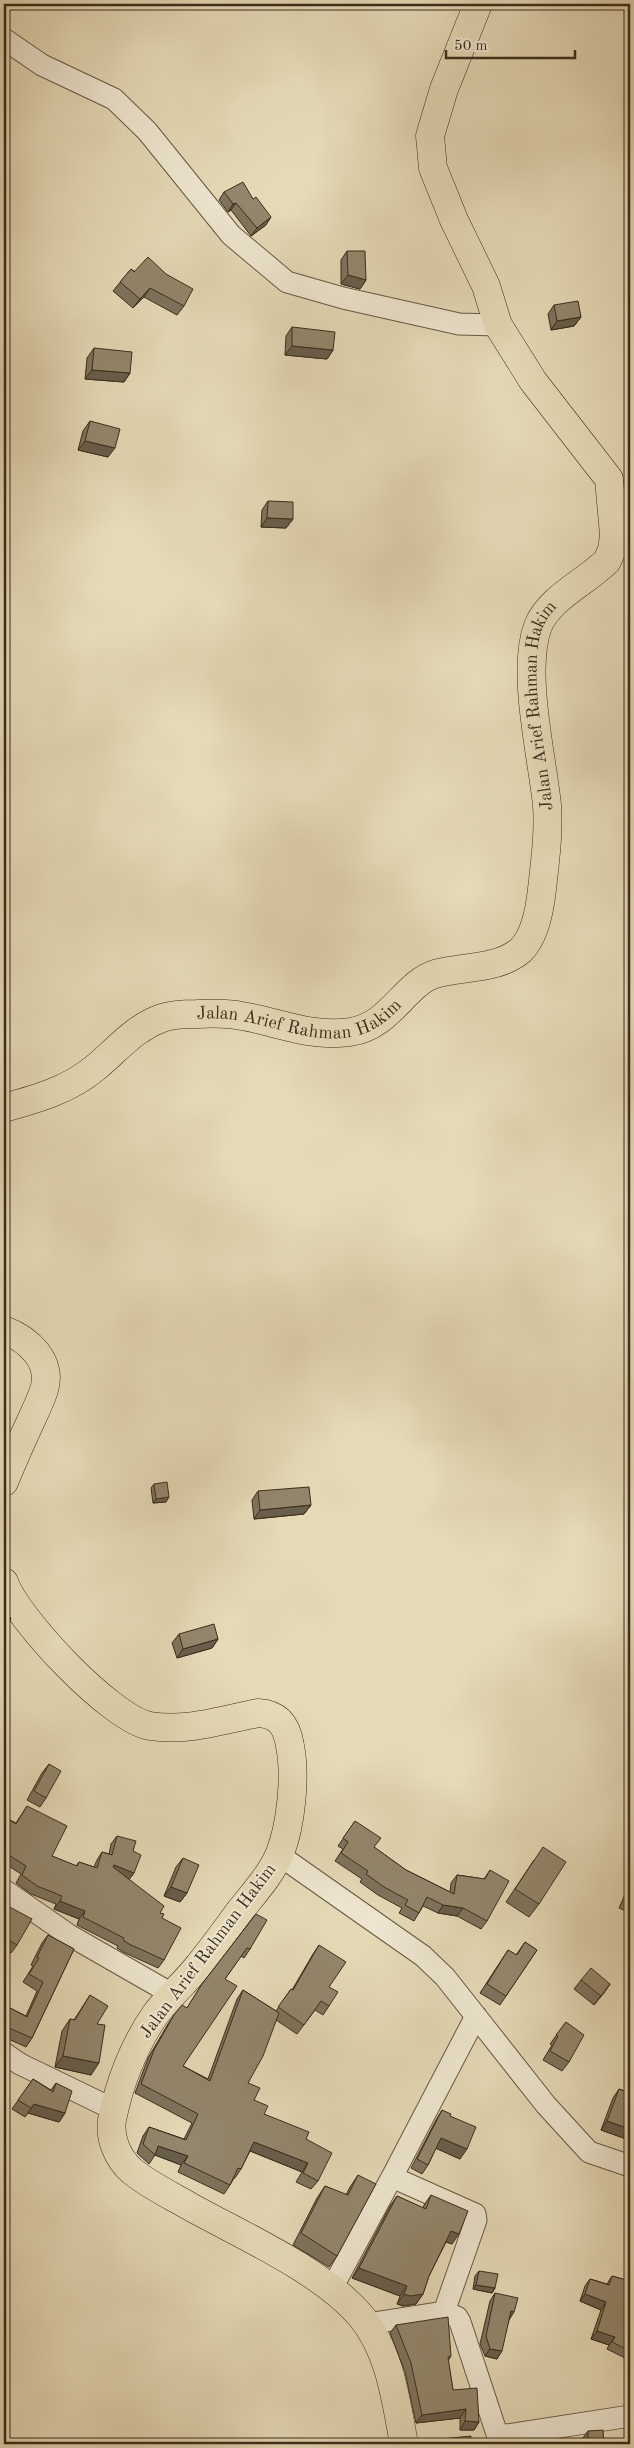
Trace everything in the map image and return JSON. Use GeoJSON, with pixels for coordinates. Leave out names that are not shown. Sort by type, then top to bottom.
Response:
{"type":"FeatureCollection","features":[{"type":"Feature","properties":{"kind":"main road","name":"Jalan Arief Rahman Hakim"},"geometry":{"type":"LineString","coordinates":[[4,1108],[67,1086],[94,1069],[132,1033],[164,1017],[220,1013],[244,1016],[281,1027],[305,1031],[353,1032],[387,1015],[422,980],[434,974],[504,960],[522,949],[539,910],[547,846],[547,807],[533,688],[534,642],[538,625],[547,611],[607,561],[612,550],[613,512],[609,479],[533,381],[498,325],[486,286],[454,220],[434,168],[430,151],[430,136],[444,89],[478,4]]}},
{"type":"Feature","properties":{"kind":"main road"},"geometry":{"type":"LineString","coordinates":[[4,1330],[18,1336],[30,1345],[40,1357],[45,1372],[45,1389],[4,1482]]}},
{"type":"Feature","properties":{"kind":"main road","name":"Jalan Arief Rahman Hakim"},"geometry":{"type":"LineString","coordinates":[[4,1582],[32,1626],[110,1706],[129,1717],[147,1726],[176,1729],[258,1712],[270,1713],[277,1717],[288,1734],[292,1756],[292,1785],[286,1833],[279,1855],[262,1884],[198,1967],[154,2016],[138,2044],[122,2082],[112,2122],[112,2137],[117,2151],[131,2170],[163,2192],[281,2256],[331,2290],[359,2314],[382,2350],[404,2444]]}},
{"type":"Feature","properties":{"kind":"street"},"geometry":{"type":"LineString","coordinates":[[4,39],[42,65],[114,99],[147,131],[231,234],[287,282],[343,298],[459,324],[498,325]]}},
{"type":"Feature","properties":{"kind":"street"},"geometry":{"type":"LineString","coordinates":[[279,1855],[423,1956],[445,1977],[546,2105],[589,2152],[630,2166]]}},
{"type":"Feature","properties":{"kind":"street"},"geometry":{"type":"LineString","coordinates":[[5,1895],[69,1935],[172,1994]]}},
{"type":"Feature","properties":{"kind":"street"},"geometry":{"type":"LineString","coordinates":[[331,2290],[476,2016]]}},
{"type":"Feature","properties":{"kind":"street"},"geometry":{"type":"LineString","coordinates":[[4,2053],[20,2064],[115,2110]]}},
{"type":"Feature","properties":{"kind":"street"},"geometry":{"type":"LineString","coordinates":[[392,2177],[475,2214],[476,2220],[444,2312]]}},
{"type":"Feature","properties":{"kind":"street"},"geometry":{"type":"LineString","coordinates":[[367,2324],[444,2312],[457,2317],[497,2434],[507,2435],[630,2416]]}},
{"type":"Feature","properties":{"kind":"building"},"geometry":{"type":"Polygon","coordinates":[[[243,182],[253,199],[256,197],[271,217],[257,228],[224,192],[243,182]]]}},
{"type":"Feature","properties":{"kind":"building"},"geometry":{"type":"Polygon","coordinates":[[[347,251],[365,251],[366,280],[348,275],[347,251]]]}},
{"type":"Feature","properties":{"kind":"building"},"geometry":{"type":"Polygon","coordinates":[[[148,257],[166,274],[193,289],[184,306],[150,288],[140,299],[120,282],[131,269],[134,272],[148,257]]]}},
{"type":"Feature","properties":{"kind":"building"},"geometry":{"type":"Polygon","coordinates":[[[578,301],[581,317],[557,321],[554,305],[578,301]]]}},
{"type":"Feature","properties":{"kind":"building"},"geometry":{"type":"Polygon","coordinates":[[[292,327],[335,332],[333,350],[292,346],[292,327]]]}},
{"type":"Feature","properties":{"kind":"building"},"geometry":{"type":"Polygon","coordinates":[[[94,348],[132,352],[130,373],[92,370],[94,348]]]}},
{"type":"Feature","properties":{"kind":"building"},"geometry":{"type":"Polygon","coordinates":[[[90,421],[120,429],[115,448],[85,441],[90,421]]]}},
{"type":"Feature","properties":{"kind":"building"},"geometry":{"type":"Polygon","coordinates":[[[268,501],[293,502],[293,519],[267,518],[268,501]]]}},
{"type":"Feature","properties":{"kind":"building"},"geometry":{"type":"Polygon","coordinates":[[[167,1482],[169,1497],[156,1499],[154,1484],[167,1482]]]}},
{"type":"Feature","properties":{"kind":"building"},"geometry":{"type":"Polygon","coordinates":[[[309,1487],[311,1505],[260,1510],[258,1491],[309,1487]]]}},
{"type":"Feature","properties":{"kind":"building"},"geometry":{"type":"Polygon","coordinates":[[[4,1615],[11,1618],[4,1638],[4,1615]]]}},
{"type":"Feature","properties":{"kind":"building"},"geometry":{"type":"Polygon","coordinates":[[[214,1624],[218,1639],[183,1649],[179,1634],[214,1624]]]}},
{"type":"Feature","properties":{"kind":"building"},"geometry":{"type":"Polygon","coordinates":[[[49,1764],[61,1771],[46,1798],[34,1791],[49,1764]]]}},
{"type":"Feature","properties":{"kind":"building"},"geometry":{"type":"Polygon","coordinates":[[[27,1806],[67,1826],[52,1856],[77,1866],[79,1862],[97,1868],[102,1852],[112,1855],[117,1836],[136,1841],[133,1851],[141,1855],[134,1873],[114,1865],[113,1867],[164,1906],[160,1913],[164,1914],[162,1918],[181,1928],[164,1960],[129,1944],[123,1940],[124,1938],[83,1917],[85,1911],[60,1901],[62,1896],[37,1886],[22,1875],[26,1866],[4,1852],[4,1817],[16,1824],[27,1806]]]}},
{"type":"Feature","properties":{"kind":"building"},"geometry":{"type":"Polygon","coordinates":[[[355,1821],[381,1838],[374,1847],[406,1870],[454,1894],[457,1875],[485,1879],[490,1870],[509,1881],[487,1921],[463,1908],[443,1905],[427,1897],[419,1913],[405,1905],[408,1900],[384,1887],[366,1874],[368,1871],[341,1853],[348,1842],[343,1838],[355,1821]]]}},
{"type":"Feature","properties":{"kind":"building"},"geometry":{"type":"Polygon","coordinates":[[[543,1847],[566,1862],[539,1904],[515,1889],[543,1847]]]}},
{"type":"Feature","properties":{"kind":"building"},"geometry":{"type":"Polygon","coordinates":[[[183,1858],[199,1865],[187,1893],[171,1887],[183,1858]]]}},
{"type":"Feature","properties":{"kind":"building"},"geometry":{"type":"Polygon","coordinates":[[[630,1888],[630,1901],[625,1899],[630,1888]]]}},
{"type":"Feature","properties":{"kind":"building"},"geometry":{"type":"Polygon","coordinates":[[[4,1904],[32,1919],[17,1945],[4,1937],[4,1904]]]}},
{"type":"Feature","properties":{"kind":"building"},"geometry":{"type":"Polygon","coordinates":[[[256,1914],[267,1920],[250,1949],[247,1948],[225,1979],[237,1986],[183,2066],[210,2081],[243,1990],[279,2013],[263,2056],[248,2083],[260,2088],[254,2100],[268,2106],[264,2114],[309,2132],[306,2139],[332,2153],[318,2181],[303,2173],[308,2163],[254,2142],[241,2169],[238,2168],[230,2185],[184,2163],[188,2156],[158,2146],[155,2155],[143,2144],[149,2127],[186,2140],[198,2114],[141,2084],[154,2050],[174,2015],[182,2005],[187,2008],[202,1984],[256,1914]]]}},
{"type":"Feature","properties":{"kind":"building"},"geometry":{"type":"Polygon","coordinates":[[[48,1935],[74,1949],[32,2038],[4,2026],[4,2021],[10,2008],[27,2017],[43,1982],[29,1974],[39,1958],[37,1957],[48,1935]]]}},
{"type":"Feature","properties":{"kind":"building"},"geometry":{"type":"Polygon","coordinates":[[[525,1942],[537,1950],[506,1996],[487,1984],[508,1950],[517,1955],[525,1942]]]}},
{"type":"Feature","properties":{"kind":"building"},"geometry":{"type":"Polygon","coordinates":[[[319,1945],[346,1962],[329,1987],[338,1992],[329,2006],[321,2001],[304,2025],[278,2007],[291,1989],[293,1990],[319,1945]]]}},
{"type":"Feature","properties":{"kind":"building"},"geometry":{"type":"Polygon","coordinates":[[[591,1968],[610,1984],[601,1996],[581,1980],[591,1968]]]}},
{"type":"Feature","properties":{"kind":"building"},"geometry":{"type":"Polygon","coordinates":[[[90,1995],[108,2006],[97,2024],[105,2025],[99,2063],[63,2056],[70,2019],[75,2020],[90,1995]]]}},
{"type":"Feature","properties":{"kind":"building"},"geometry":{"type":"Polygon","coordinates":[[[566,2022],[584,2035],[569,2062],[550,2051],[558,2036],[556,2035],[566,2022]]]}},
{"type":"Feature","properties":{"kind":"building"},"geometry":{"type":"Polygon","coordinates":[[[33,2079],[53,2092],[56,2083],[72,2091],[65,2113],[34,2104],[31,2108],[18,2100],[33,2079]]]}},
{"type":"Feature","properties":{"kind":"building"},"geometry":{"type":"Polygon","coordinates":[[[619,2089],[630,2093],[630,2129],[607,2121],[619,2089]]]}},
{"type":"Feature","properties":{"kind":"building"},"geometry":{"type":"Polygon","coordinates":[[[442,2110],[451,2114],[450,2116],[476,2127],[467,2149],[441,2138],[428,2165],[417,2159],[442,2110]]]}},
{"type":"Feature","properties":{"kind":"building"},"geometry":{"type":"Polygon","coordinates":[[[358,2175],[376,2184],[337,2256],[301,2233],[325,2186],[348,2195],[358,2175]]]}},
{"type":"Feature","properties":{"kind":"building"},"geometry":{"type":"Polygon","coordinates":[[[431,2195],[468,2211],[459,2234],[451,2231],[429,2276],[423,2294],[410,2296],[404,2294],[407,2286],[359,2268],[397,2196],[426,2209],[431,2195]]]}},
{"type":"Feature","properties":{"kind":"building"},"geometry":{"type":"Polygon","coordinates":[[[479,2271],[498,2274],[495,2288],[476,2285],[479,2271]]]}},
{"type":"Feature","properties":{"kind":"building"},"geometry":{"type":"Polygon","coordinates":[[[612,2276],[630,2281],[630,2351],[612,2342],[615,2337],[597,2331],[606,2302],[585,2294],[590,2279],[609,2285],[612,2276]]]}},
{"type":"Feature","properties":{"kind":"building"},"geometry":{"type":"Polygon","coordinates":[[[495,2293],[518,2298],[514,2312],[511,2311],[502,2351],[490,2349],[486,2336],[495,2293]]]}},
{"type":"Feature","properties":{"kind":"building"},"geometry":{"type":"Polygon","coordinates":[[[448,2317],[451,2356],[448,2357],[453,2390],[477,2388],[479,2422],[465,2421],[466,2409],[422,2415],[411,2363],[396,2325],[448,2317]]]}},
{"type":"Feature","properties":{"kind":"building"},"geometry":{"type":"Polygon","coordinates":[[[603,2430],[604,2444],[588,2444],[588,2431],[603,2430]]]}},
{"type":"Feature","properties":{"kind":"building"},"geometry":{"type":"Polygon","coordinates":[[[471,2436],[470,2444],[431,2444],[431,2440],[471,2436]]]}},
{"type":"Feature","properties":{"kind":"building"},"geometry":{"type":"Polygon","coordinates":[[[515,2442],[530,2442],[530,2444],[515,2444],[515,2442]]]}}]}
